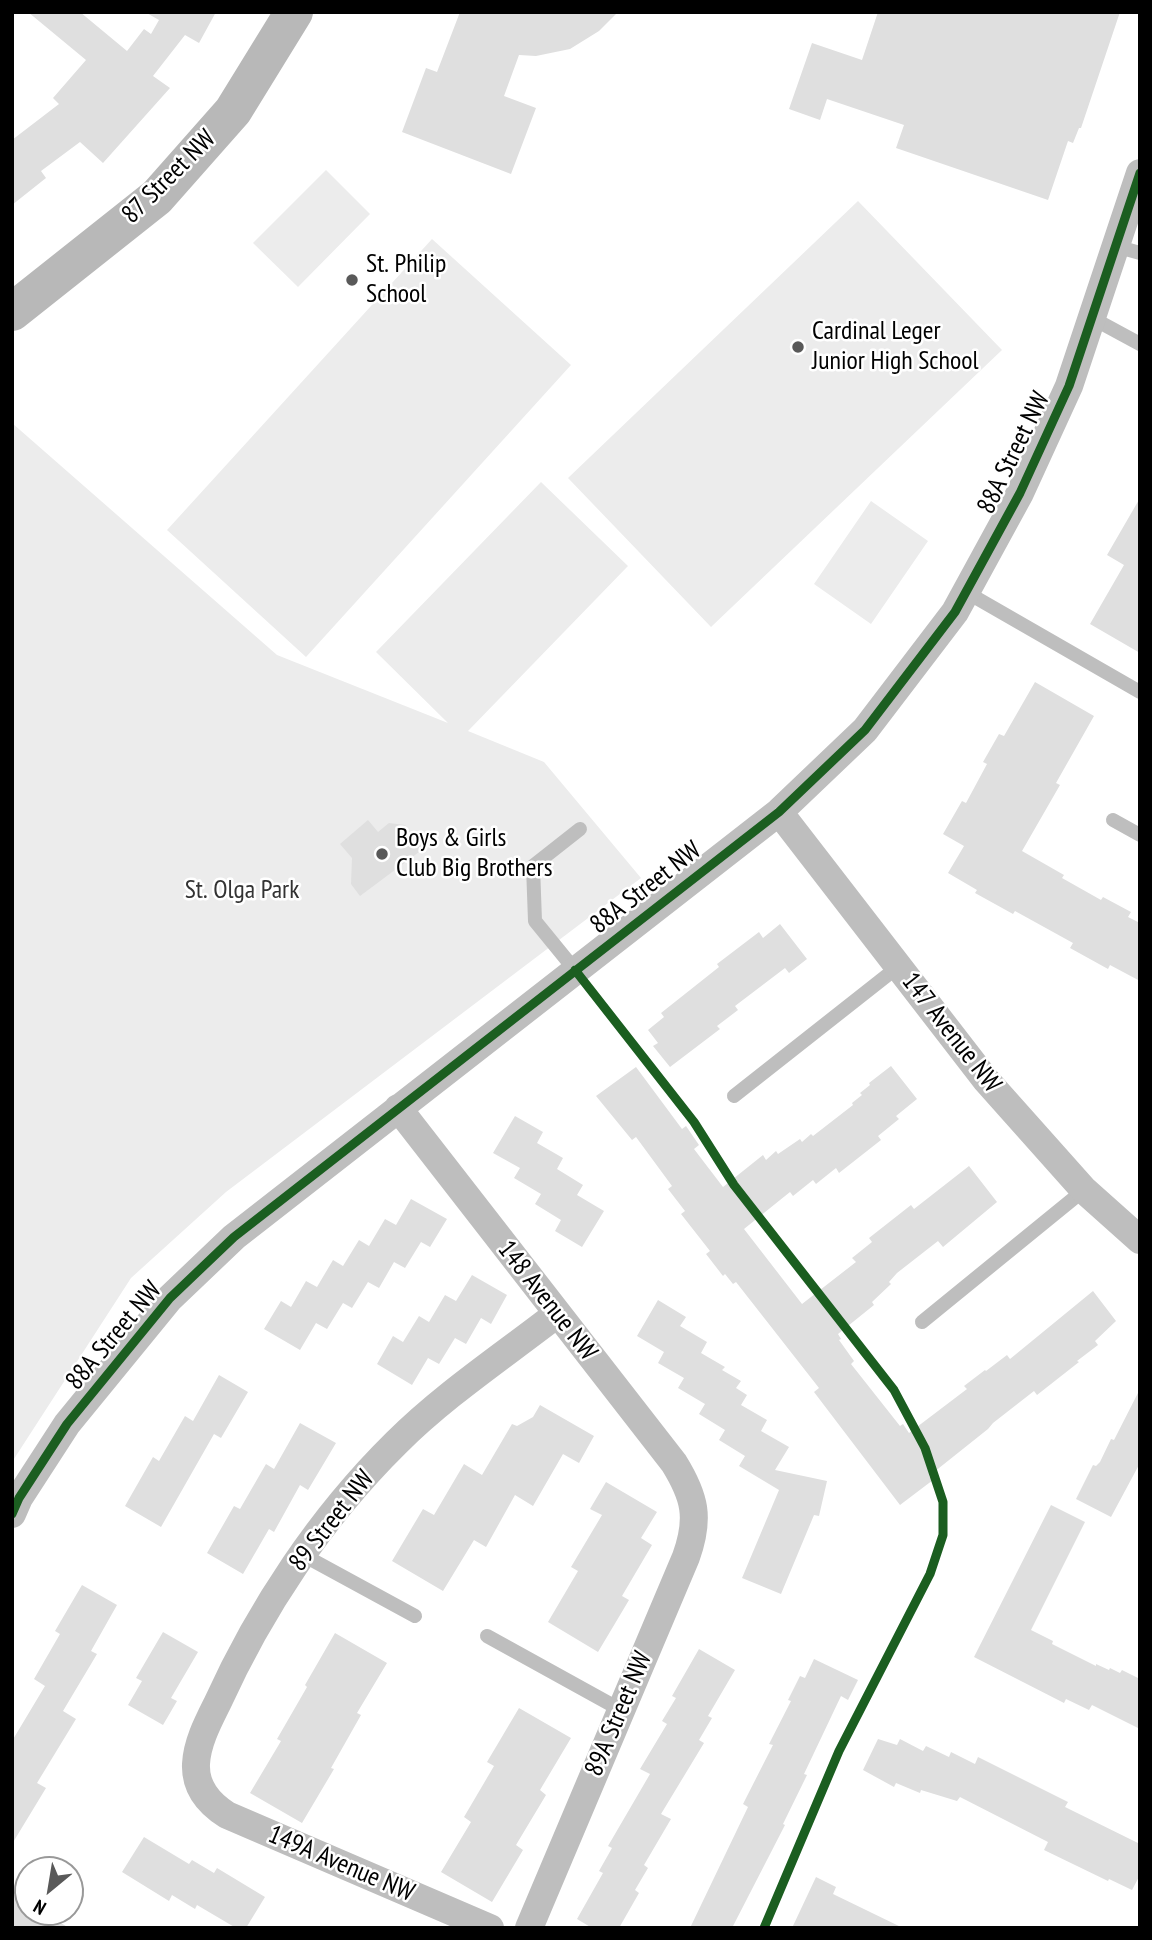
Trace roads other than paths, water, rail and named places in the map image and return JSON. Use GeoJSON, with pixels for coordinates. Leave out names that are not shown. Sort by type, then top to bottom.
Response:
{"type":"FeatureCollection","features":[{"type":"Feature","properties":{"kind":"street","name":"87 Street NW"},"geometry":{"type":"LineString","coordinates":[[12,312],[157,197],[233,111],[294,12]]}},
{"type":"Feature","properties":{"kind":"street","name":"88A Street NW"},"geometry":{"type":"LineString","coordinates":[[12,1514],[19,1498],[67,1424],[170,1298],[234,1237],[779,812],[865,730],[955,612],[1020,493],[1069,386],[1091,318],[1127,250],[1140,173]]}},
{"type":"Feature","properties":{"kind":"street","name":"147 Avenue NW"},"geometry":{"type":"LineString","coordinates":[[779,812],[986,1080],[1084,1190],[1140,1240]]}},
{"type":"Feature","properties":{"kind":"street","name":"148 Avenue NW"},"geometry":{"type":"LineString","coordinates":[[398,1108],[674,1463],[692,1497]]}},
{"type":"Feature","properties":{"kind":"street","name":"89 Street NW"},"geometry":{"type":"LineString","coordinates":[[201,1789],[196,1763],[203,1734],[234,1667],[251,1635],[303,1555],[341,1504],[396,1443],[425,1416],[557,1314]]}},
{"type":"Feature","properties":{"kind":"street","name":"89A Street NW"},"geometry":{"type":"LineString","coordinates":[[529,1928],[692,1541],[695,1511],[692,1497]]}},
{"type":"Feature","properties":{"kind":"street","name":"149A Avenue NW"},"geometry":{"type":"LineString","coordinates":[[201,1789],[215,1807],[227,1815],[490,1928]]}},
{"type":"Feature","properties":{"kind":"lane"},"geometry":{"type":"LineString","coordinates":[[1091,318],[1140,344]]}},
{"type":"Feature","properties":{"kind":"lane"},"geometry":{"type":"LineString","coordinates":[[966,592],[1140,692]]}},
{"type":"Feature","properties":{"kind":"lane"},"geometry":{"type":"LineString","coordinates":[[1113,820],[1140,835]]}},
{"type":"Feature","properties":{"kind":"lane"},"geometry":{"type":"LineString","coordinates":[[575,970],[535,921],[533,866],[580,829]]}},
{"type":"Feature","properties":{"kind":"lane"},"geometry":{"type":"LineString","coordinates":[[733,1096],[899,967]]}},
{"type":"Feature","properties":{"kind":"lane"},"geometry":{"type":"LineString","coordinates":[[922,1322],[1084,1190]]}},
{"type":"Feature","properties":{"kind":"lane"},"geometry":{"type":"LineString","coordinates":[[303,1555],[415,1616]]}},
{"type":"Feature","properties":{"kind":"lane"},"geometry":{"type":"LineString","coordinates":[[486,1636],[621,1710]]}},
{"type":"Feature","properties":{"kind":"place","name":"St. Philip School"},"geometry":{"type":"Point","coordinates":[352,280]}},
{"type":"Feature","properties":{"kind":"place","name":"Cardinal Leger Junior High School"},"geometry":{"type":"Point","coordinates":[798,347]}},
{"type":"Feature","properties":{"kind":"place","name":"Boys & Girls Club Big Brothers"},"geometry":{"type":"Point","coordinates":[382,854]}},
{"type":"Feature","properties":{"kind":"park label","name":"St. Olga Park"},"geometry":{"type":"Point","coordinates":[242,891]}}]}
